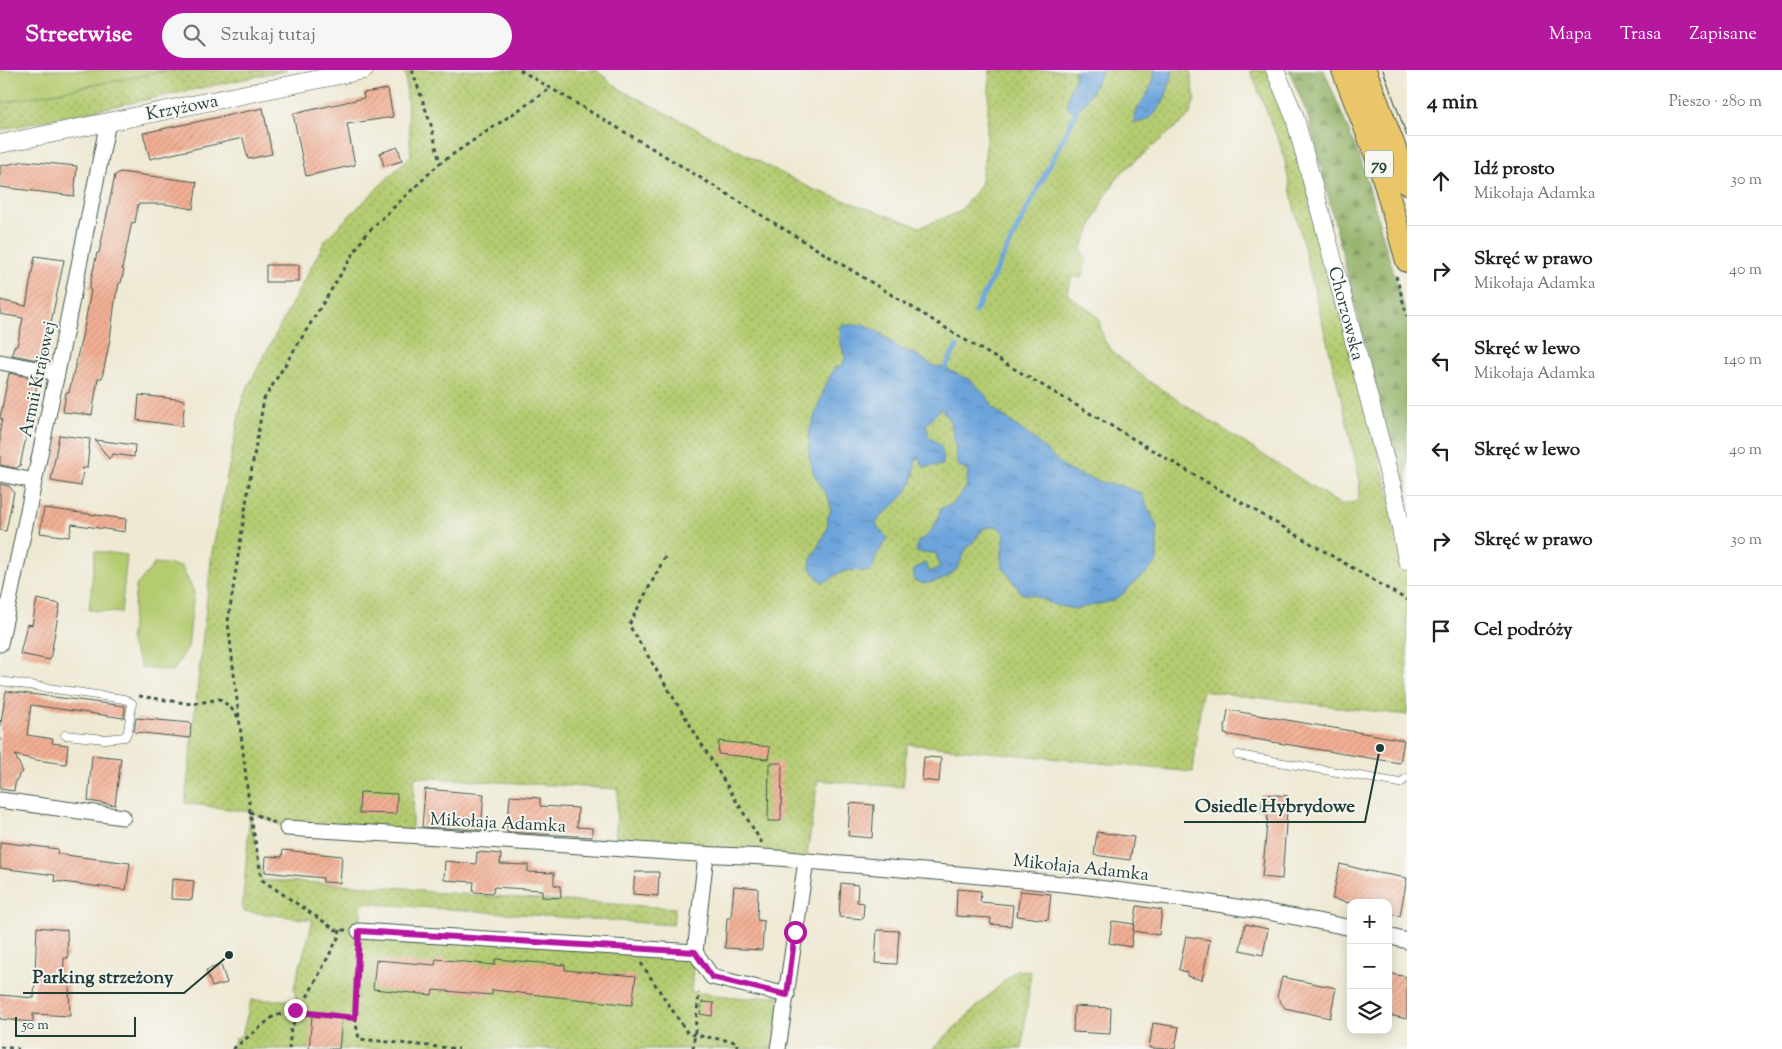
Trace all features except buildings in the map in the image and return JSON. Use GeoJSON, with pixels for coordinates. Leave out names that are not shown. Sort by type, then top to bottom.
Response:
{"type":"FeatureCollection","features":[{"type":"Feature","properties":{"kind":"main road","name":"79"},"geometry":{"type":"LineString","coordinates":[[1343,70],[1380,166],[1407,261]]}},
{"type":"Feature","properties":{"kind":"main road","name":"79"},"geometry":{"type":"LineString","coordinates":[[1365,70],[1407,183]]}},
{"type":"Feature","properties":{"kind":"street","name":"Krzyżowa"},"geometry":{"type":"LineString","coordinates":[[0,144],[364,70]]}},
{"type":"Feature","properties":{"kind":"street","name":"Chorzowska"},"geometry":{"type":"LineString","coordinates":[[1275,70],[1294,115],[1323,222],[1395,498],[1407,560]]}},
{"type":"Feature","properties":{"kind":"street","name":"Armii Krajowej"},"geometry":{"type":"LineString","coordinates":[[0,644],[58,373],[108,122]]}},
{"type":"Feature","properties":{"kind":"street"},"geometry":{"type":"LineString","coordinates":[[0,362],[58,373]]}},
{"type":"Feature","properties":{"kind":"street"},"geometry":{"type":"LineString","coordinates":[[0,474],[34,481]]}},
{"type":"Feature","properties":{"kind":"street"},"geometry":{"type":"LineString","coordinates":[[0,800],[123,817]]}},
{"type":"Feature","properties":{"kind":"street","name":"Mikołaja Adamka"},"geometry":{"type":"LineString","coordinates":[[287,828],[706,855],[771,856],[806,861],[987,875],[1177,897],[1288,915],[1347,927]]}},
{"type":"Feature","properties":{"kind":"street"},"geometry":{"type":"LineString","coordinates":[[706,855],[695,952],[712,977],[787,995]]}},
{"type":"Feature","properties":{"kind":"street"},"geometry":{"type":"LineString","coordinates":[[778,1049],[806,861]]}},
{"type":"Feature","properties":{"kind":"street"},"geometry":{"type":"LineString","coordinates":[[359,931],[695,952]]}},
{"type":"Feature","properties":{"kind":"street"},"geometry":{"type":"LineString","coordinates":[[1392,937],[1407,941]]}},
{"type":"Feature","properties":{"kind":"lane"},"geometry":{"type":"LineString","coordinates":[[0,681],[124,699],[132,703],[128,731],[124,737],[105,739],[65,735]]}},
{"type":"Feature","properties":{"kind":"lane"},"geometry":{"type":"LineString","coordinates":[[1238,755],[1400,783],[1407,778]]}},
{"type":"Feature","properties":{"kind":"path"},"geometry":{"type":"LineString","coordinates":[[412,70],[431,125],[440,163]]}},
{"type":"Feature","properties":{"kind":"path"},"geometry":{"type":"LineString","coordinates":[[520,70],[967,341],[1407,600]]}},
{"type":"Feature","properties":{"kind":"path"},"geometry":{"type":"LineString","coordinates":[[289,1049],[291,1028],[339,936],[340,930],[336,930],[262,880],[250,812],[228,622],[264,399],[365,235],[440,163],[551,88]]}},
{"type":"Feature","properties":{"kind":"path"},"geometry":{"type":"LineString","coordinates":[[665,557],[629,625],[771,856]]}},
{"type":"Feature","properties":{"kind":"path"},"geometry":{"type":"LineString","coordinates":[[220,699],[239,718]]}},
{"type":"Feature","properties":{"kind":"path"},"geometry":{"type":"LineString","coordinates":[[250,812],[287,828]]}},
{"type":"Feature","properties":{"kind":"path"},"geometry":{"type":"LineString","coordinates":[[359,931],[355,1018],[359,1039],[459,1049]]}},
{"type":"Feature","properties":{"kind":"path"},"geometry":{"type":"LineString","coordinates":[[640,962],[688,1032],[694,1035],[738,1042],[737,1049]]}},
{"type":"Feature","properties":{"kind":"path"},"geometry":{"type":"LineString","coordinates":[[693,1049],[699,993]]}},
{"type":"Feature","properties":{"kind":"path"},"geometry":{"type":"LineString","coordinates":[[233,1049],[274,1016],[295,1010],[355,1018]]}},
{"type":"Feature","properties":{"kind":"path"},"geometry":{"type":"LineString","coordinates":[[0,1047],[19,1049]]}},
{"type":"Feature","properties":{"kind":"green space"},"geometry":{"type":"Polygon","coordinates":[[[0,70],[170,70],[0,103],[0,70]]]}},
{"type":"Feature","properties":{"kind":"green space"},"geometry":{"type":"Polygon","coordinates":[[[170,70],[287,70],[0,130],[0,103],[170,70]]]}},
{"type":"Feature","properties":{"kind":"green space"},"geometry":{"type":"Polygon","coordinates":[[[405,70],[596,70],[618,88],[810,188],[920,227],[959,212],[980,186],[986,148],[990,70],[1075,70],[1075,79],[1070,93],[1085,103],[1103,70],[1154,70],[1151,86],[1136,112],[1169,87],[1173,70],[1190,70],[1195,99],[1189,116],[1121,173],[1104,198],[1081,250],[1087,260],[1081,278],[1072,276],[1067,294],[1098,317],[1104,340],[1115,354],[1150,382],[1341,505],[1358,501],[1360,482],[1294,207],[1283,152],[1250,70],[1275,70],[1407,560],[1407,715],[1202,691],[1193,772],[907,744],[903,787],[818,780],[806,861],[615,848],[618,789],[415,777],[411,836],[287,828],[250,812],[185,803],[212,552],[243,396],[326,239],[411,155],[405,70]],[[880,333],[840,340],[845,357],[843,367],[835,367],[825,387],[810,432],[814,474],[829,499],[831,510],[827,529],[811,560],[818,578],[823,582],[845,571],[870,572],[878,548],[876,523],[915,475],[914,463],[929,437],[926,425],[941,408],[952,427],[957,464],[968,472],[967,488],[952,504],[941,508],[933,528],[918,541],[916,552],[936,553],[940,568],[929,572],[925,563],[914,580],[956,570],[966,550],[984,528],[998,526],[1005,534],[1002,566],[1022,594],[1033,595],[1054,605],[1124,593],[1133,583],[1148,572],[1152,514],[1146,505],[1122,486],[1104,483],[1067,470],[1035,440],[994,409],[987,397],[945,368],[931,365],[916,354],[899,348],[880,333]]]}},
{"type":"Feature","properties":{"kind":"green space"},"geometry":{"type":"Polygon","coordinates":[[[1289,70],[1324,70],[1362,164],[1405,311],[1407,321],[1407,512],[1308,116],[1289,70]]]}},
{"type":"Feature","properties":{"kind":"green space"},"geometry":{"type":"Polygon","coordinates":[[[95,551],[127,555],[121,613],[89,610],[95,551]]]}},
{"type":"Feature","properties":{"kind":"green space"},"geometry":{"type":"Polygon","coordinates":[[[155,563],[181,566],[194,592],[188,647],[173,671],[142,668],[130,642],[136,586],[155,563]]]}},
{"type":"Feature","properties":{"kind":"green space"},"geometry":{"type":"Polygon","coordinates":[[[250,812],[262,880],[406,888],[429,892],[675,908],[673,925],[362,903],[359,931],[694,954],[691,992],[744,998],[787,995],[778,1049],[232,1049],[235,1039],[242,1035],[251,1000],[296,1000],[294,987],[313,920],[242,911],[250,812]]]}},
{"type":"Feature","properties":{"kind":"green space"},"geometry":{"type":"Polygon","coordinates":[[[1016,970],[1031,972],[1022,1049],[932,1049],[1016,970]]]}},
{"type":"Feature","properties":{"kind":"water"},"geometry":{"type":"Polygon","coordinates":[[[1075,70],[1103,70],[1085,103],[1076,112],[1067,106],[1070,89],[1075,79],[1075,70]]]}},
{"type":"Feature","properties":{"kind":"water"},"geometry":{"type":"Polygon","coordinates":[[[1154,70],[1173,70],[1166,96],[1151,117],[1134,123],[1136,112],[1153,81],[1154,70]]]}},
{"type":"Feature","properties":{"kind":"water"},"geometry":{"type":"Polygon","coordinates":[[[841,325],[866,325],[899,348],[916,354],[931,365],[945,368],[972,381],[987,397],[994,409],[1035,440],[1067,470],[1141,493],[1157,527],[1157,562],[1148,572],[1113,601],[1076,609],[1054,605],[1033,595],[1022,594],[1002,566],[1005,535],[998,526],[984,528],[966,550],[956,570],[943,579],[924,584],[914,580],[914,569],[925,563],[929,572],[940,567],[936,553],[916,552],[918,541],[933,528],[941,508],[952,504],[966,488],[968,472],[957,464],[952,427],[941,408],[926,425],[929,437],[940,445],[943,465],[923,467],[918,456],[908,490],[876,523],[888,539],[876,556],[870,572],[845,571],[823,582],[810,567],[811,560],[827,529],[831,510],[829,499],[814,474],[809,456],[809,432],[825,387],[835,367],[843,366],[845,357],[840,340],[841,325]]]}},
{"type":"Feature","properties":{"kind":"waterway"},"geometry":{"type":"LineString","coordinates":[[975,312],[1076,113]]}},
{"type":"Feature","properties":{"kind":"waterway"},"geometry":{"type":"LineString","coordinates":[[945,368],[957,346]]}},
{"type":"Feature","properties":{"kind":"tram line"},"geometry":{"type":"LineString","coordinates":[[1383,70],[1407,136]]}},
{"type":"Feature","properties":{"kind":"place","name":"Osiedle Hybrydowe"},"geometry":{"type":"Point","coordinates":[1380,748]}},
{"type":"Feature","properties":{"kind":"place","name":"Parking strzeżony"},"geometry":{"type":"Point","coordinates":[229,955]}},
{"type":"Feature","properties":{"kind":"route"},"geometry":{"type":"LineString","coordinates":[[295,1010],[355,1018],[359,931],[695,952],[712,977],[787,995],[795,932]]}}]}
